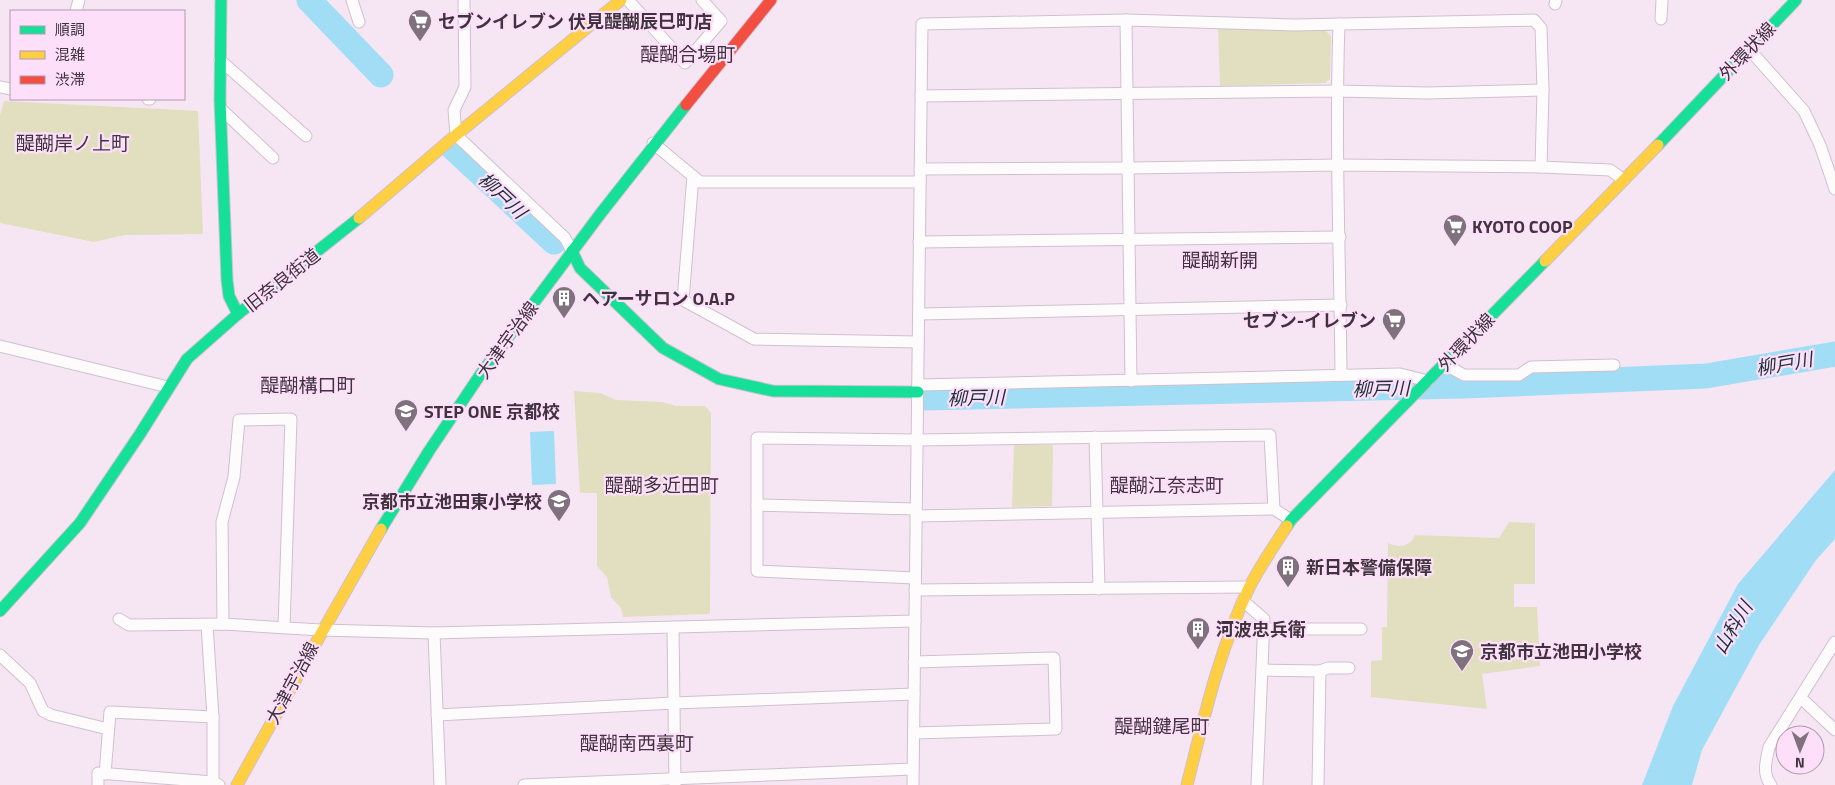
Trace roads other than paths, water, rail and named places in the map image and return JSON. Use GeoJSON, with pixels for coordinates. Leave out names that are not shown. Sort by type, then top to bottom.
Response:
{"type":"FeatureCollection","features":[{"type":"Feature","properties":{"kind":"street"},"geometry":{"type":"LineString","coordinates":[[222,0],[220,60],[227,280],[229,296],[238,314]]}},
{"type":"Feature","properties":{"kind":"street"},"geometry":{"type":"LineString","coordinates":[[464,0],[465,87],[454,110],[456,135],[565,238],[580,268],[663,348],[692,366],[720,379],[773,391],[918,389],[1400,374],[1428,381]]}},
{"type":"Feature","properties":{"kind":"street","name":"旧奈良街道"},"geometry":{"type":"LineString","coordinates":[[0,611],[80,523],[187,360],[238,314],[355,222],[456,135],[621,0]]}},
{"type":"Feature","properties":{"kind":"street"},"geometry":{"type":"LineString","coordinates":[[628,0],[685,63],[721,21],[702,0]]}},
{"type":"Feature","properties":{"kind":"street","name":"大津宇治線"},"geometry":{"type":"LineString","coordinates":[[237,785],[321,630],[375,538],[460,404],[572,251],[654,144],[771,0]]}},
{"type":"Feature","properties":{"kind":"street"},"geometry":{"type":"LineString","coordinates":[[1661,19],[1662,0]]}},
{"type":"Feature","properties":{"kind":"street","name":"外環状線"},"geometry":{"type":"LineString","coordinates":[[1187,785],[1219,662],[1249,587],[1291,520],[1624,180],[1748,48],[1796,0]]}},
{"type":"Feature","properties":{"kind":"street"},"geometry":{"type":"LineString","coordinates":[[354,1],[359,22]]}},
{"type":"Feature","properties":{"kind":"street"},"geometry":{"type":"LineString","coordinates":[[1126,20],[1131,381]]}},
{"type":"Feature","properties":{"kind":"street"},"geometry":{"type":"LineString","coordinates":[[913,785],[922,24],[1126,20],[1294,25],[1534,20],[1541,28],[1543,90],[1542,167]]}},
{"type":"Feature","properties":{"kind":"street"},"geometry":{"type":"LineString","coordinates":[[1339,24],[1336,91],[1341,375]]}},
{"type":"Feature","properties":{"kind":"street"},"geometry":{"type":"LineString","coordinates":[[1748,48],[1804,110],[1820,145],[1835,189]]}},
{"type":"Feature","properties":{"kind":"street"},"geometry":{"type":"LineString","coordinates":[[220,60],[306,136]]}},
{"type":"Feature","properties":{"kind":"street"},"geometry":{"type":"LineString","coordinates":[[921,96],[1336,91],[1428,93],[1543,90]]}},
{"type":"Feature","properties":{"kind":"street"},"geometry":{"type":"LineString","coordinates":[[221,109],[273,158]]}},
{"type":"Feature","properties":{"kind":"street"},"geometry":{"type":"LineString","coordinates":[[654,144],[700,182],[920,182]]}},
{"type":"Feature","properties":{"kind":"street"},"geometry":{"type":"LineString","coordinates":[[920,169],[1338,164],[1542,167],[1610,170],[1624,180]]}},
{"type":"Feature","properties":{"kind":"street"},"geometry":{"type":"LineString","coordinates":[[693,176],[683,300],[754,339],[918,342]]}},
{"type":"Feature","properties":{"kind":"street"},"geometry":{"type":"LineString","coordinates":[[919,242],[1340,237]]}},
{"type":"Feature","properties":{"kind":"street"},"geometry":{"type":"LineString","coordinates":[[918,314],[1341,305]]}},
{"type":"Feature","properties":{"kind":"street"},"geometry":{"type":"LineString","coordinates":[[0,346],[168,387]]}},
{"type":"Feature","properties":{"kind":"street"},"geometry":{"type":"LineString","coordinates":[[1444,364],[1464,374],[1519,376],[1531,367],[1614,365]]}},
{"type":"Feature","properties":{"kind":"street"},"geometry":{"type":"LineString","coordinates":[[223,624],[222,522],[234,477],[238,420],[292,418],[284,627]]}},
{"type":"Feature","properties":{"kind":"street"},"geometry":{"type":"LineString","coordinates":[[915,578],[757,571],[757,438],[917,440],[1270,435],[1274,509]]}},
{"type":"Feature","properties":{"kind":"street"},"geometry":{"type":"LineString","coordinates":[[1095,438],[1099,589]]}},
{"type":"Feature","properties":{"kind":"street"},"geometry":{"type":"LineString","coordinates":[[757,506],[916,512],[1098,513],[1274,509],[1291,520]]}},
{"type":"Feature","properties":{"kind":"street"},"geometry":{"type":"LineString","coordinates":[[915,590],[1249,587]]}},
{"type":"Feature","properties":{"kind":"street"},"geometry":{"type":"LineString","coordinates":[[1243,601],[1264,619],[1257,785]]}},
{"type":"Feature","properties":{"kind":"street"},"geometry":{"type":"LineString","coordinates":[[119,619],[129,625],[223,624],[321,630],[434,632],[915,622]]}},
{"type":"Feature","properties":{"kind":"street"},"geometry":{"type":"LineString","coordinates":[[98,785],[98,774],[216,784],[207,625]]}},
{"type":"Feature","properties":{"kind":"street"},"geometry":{"type":"LineString","coordinates":[[673,627],[675,782]]}},
{"type":"Feature","properties":{"kind":"street"},"geometry":{"type":"LineString","coordinates":[[1263,629],[1361,630]]}},
{"type":"Feature","properties":{"kind":"street"},"geometry":{"type":"LineString","coordinates":[[434,632],[440,785]]}},
{"type":"Feature","properties":{"kind":"street"},"geometry":{"type":"LineString","coordinates":[[1771,785],[1766,779],[1765,765],[1769,747],[1835,642]]}},
{"type":"Feature","properties":{"kind":"street"},"geometry":{"type":"LineString","coordinates":[[0,655],[30,683],[43,711],[51,715],[108,729]]}},
{"type":"Feature","properties":{"kind":"street"},"geometry":{"type":"LineString","coordinates":[[914,662],[1054,658],[1056,728],[914,733]]}},
{"type":"Feature","properties":{"kind":"street"},"geometry":{"type":"LineString","coordinates":[[1262,670],[1320,671],[1328,668],[1349,668]]}},
{"type":"Feature","properties":{"kind":"street"},"geometry":{"type":"LineString","coordinates":[[1318,785],[1320,671]]}},
{"type":"Feature","properties":{"kind":"street"},"geometry":{"type":"LineString","coordinates":[[437,715],[674,703],[914,694]]}},
{"type":"Feature","properties":{"kind":"street"},"geometry":{"type":"LineString","coordinates":[[1801,698],[1835,730]]}},
{"type":"Feature","properties":{"kind":"street"},"geometry":{"type":"LineString","coordinates":[[105,774],[110,712],[213,717]]}},
{"type":"Feature","properties":{"kind":"street"},"geometry":{"type":"LineString","coordinates":[[524,785],[675,782],[913,769]]}},
{"type":"Feature","properties":{"kind":"water"},"geometry":{"type":"Polygon","coordinates":[[[554,431],[556,484],[532,485],[530,432],[554,431]]]}},
{"type":"Feature","properties":{"kind":"water","name":"山科川"},"geometry":{"type":"Polygon","coordinates":[[[1835,470],[1835,539],[1816,560],[1759,645],[1702,750],[1692,785],[1642,785],[1673,706],[1738,584],[1835,470]]]}},
{"type":"Feature","properties":{"kind":"waterway","name":"柳戸川"},"geometry":{"type":"LineString","coordinates":[[309,0],[381,75]]}},
{"type":"Feature","properties":{"kind":"waterway","name":"柳戸川"},"geometry":{"type":"LineString","coordinates":[[452,147],[554,242]]}},
{"type":"Feature","properties":{"kind":"waterway","name":"柳戸川"},"geometry":{"type":"LineString","coordinates":[[924,398],[1464,386],[1706,376],[1835,354]]}},
{"type":"Feature","properties":{"kind":"place","name":"セブンイレブン 伏見醍醐辰巳町店"},"geometry":{"type":"Point","coordinates":[420,42]}},
{"type":"Feature","properties":{"kind":"place","name":"KYOTO COOP"},"geometry":{"type":"Point","coordinates":[1455,247]}},
{"type":"Feature","properties":{"kind":"place","name":"ヘアーサロン O.A.P"},"geometry":{"type":"Point","coordinates":[564,319]}},
{"type":"Feature","properties":{"kind":"place","name":"セブン-イレブン"},"geometry":{"type":"Point","coordinates":[1394,341]}},
{"type":"Feature","properties":{"kind":"place","name":"STEP ONE 京都校"},"geometry":{"type":"Point","coordinates":[406,432]}},
{"type":"Feature","properties":{"kind":"place","name":"京都市立池田東小学校"},"geometry":{"type":"Point","coordinates":[559,522]}},
{"type":"Feature","properties":{"kind":"place","name":"新日本警備保障"},"geometry":{"type":"Point","coordinates":[1288,588]}},
{"type":"Feature","properties":{"kind":"place","name":"河波忠兵衛"},"geometry":{"type":"Point","coordinates":[1198,650]}},
{"type":"Feature","properties":{"kind":"place","name":"京都市立池田小学校"},"geometry":{"type":"Point","coordinates":[1462,672]}},
{"type":"Feature","properties":{"kind":"district","name":"醍醐合場町"},"geometry":{"type":"Point","coordinates":[688,53]}},
{"type":"Feature","properties":{"kind":"district","name":"醍醐岸ノ上町"},"geometry":{"type":"Point","coordinates":[73,142]}},
{"type":"Feature","properties":{"kind":"district","name":"醍醐新開"},"geometry":{"type":"Point","coordinates":[1220,259]}},
{"type":"Feature","properties":{"kind":"district","name":"醍醐構口町"},"geometry":{"type":"Point","coordinates":[308,384]}},
{"type":"Feature","properties":{"kind":"district","name":"醍醐多近田町"},"geometry":{"type":"Point","coordinates":[662,484]}},
{"type":"Feature","properties":{"kind":"district","name":"醍醐江奈志町"},"geometry":{"type":"Point","coordinates":[1167,484]}},
{"type":"Feature","properties":{"kind":"district","name":"醍醐鍵尾町"},"geometry":{"type":"Point","coordinates":[1162,725]}},
{"type":"Feature","properties":{"kind":"district","name":"醍醐南西裏町"},"geometry":{"type":"Point","coordinates":[637,742]}}]}
